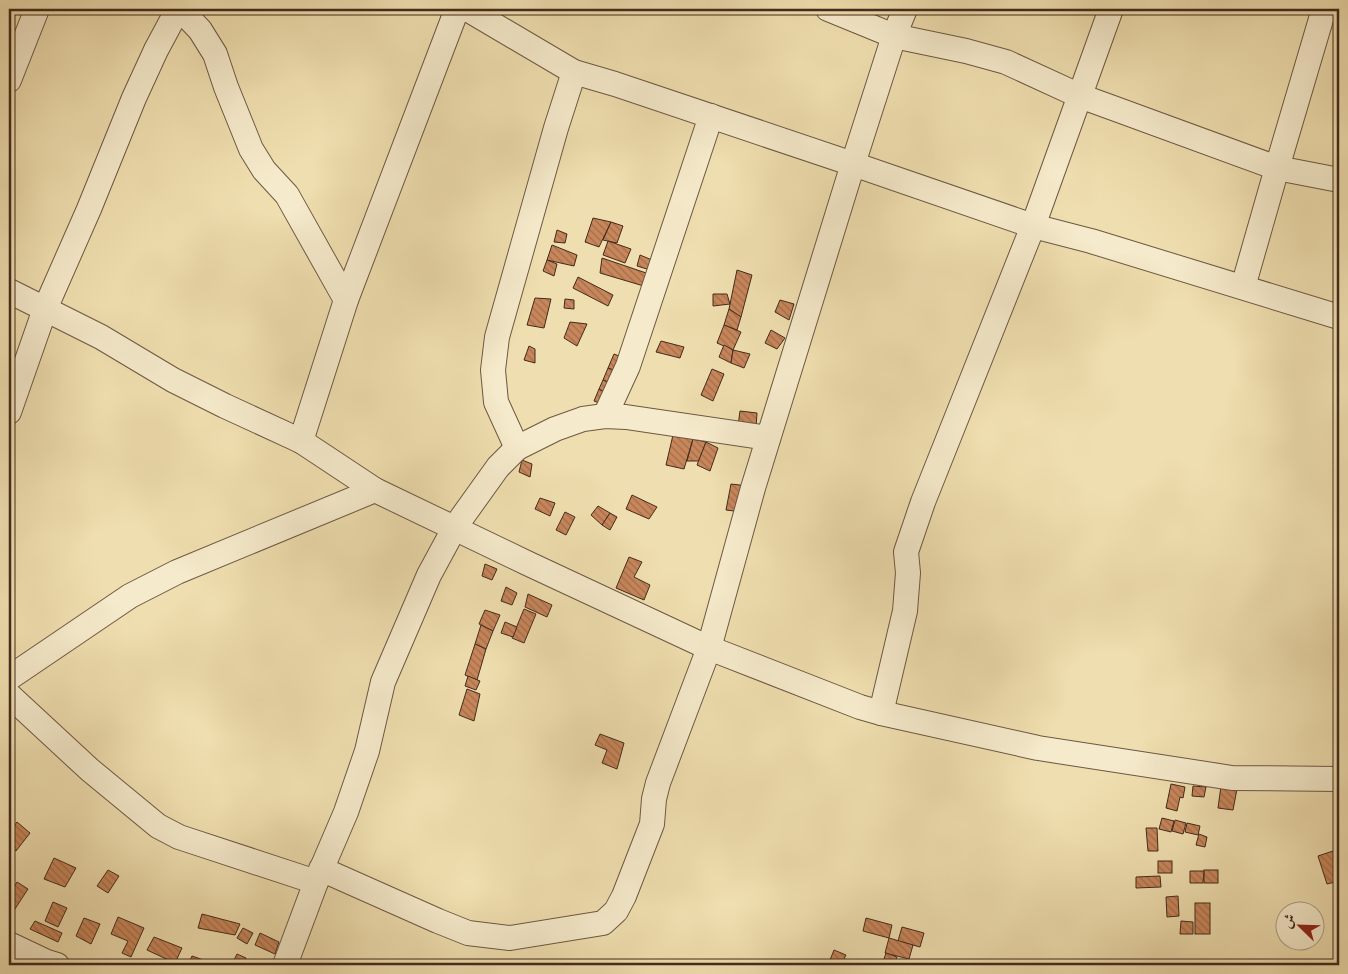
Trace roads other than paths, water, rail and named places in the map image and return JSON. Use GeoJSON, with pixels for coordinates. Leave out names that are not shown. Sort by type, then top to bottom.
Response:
{"type":"FeatureCollection","features":[{"type":"Feature","properties":{"kind":"street"},"geometry":{"type":"LineString","coordinates":[[9,80],[37,9]]}},
{"type":"Feature","properties":{"kind":"street"},"geometry":{"type":"LineString","coordinates":[[9,412],[45,309],[134,98],[156,50],[179,9],[200,30],[215,54],[226,88],[251,149],[264,170],[287,195],[346,300]]}},
{"type":"Feature","properties":{"kind":"street"},"geometry":{"type":"LineString","coordinates":[[301,441],[346,300],[457,9]]}},
{"type":"Feature","properties":{"kind":"street"},"geometry":{"type":"LineString","coordinates":[[467,9],[574,72],[711,116],[1033,226],[1091,241],[1339,317]]}},
{"type":"Feature","properties":{"kind":"street"},"geometry":{"type":"LineString","coordinates":[[828,9],[894,36],[966,51],[1006,62],[1080,96],[1277,168],[1339,180]]}},
{"type":"Feature","properties":{"kind":"street"},"geometry":{"type":"LineString","coordinates":[[9,695],[90,770],[158,826],[180,838],[318,876],[468,933],[510,938],[603,923],[616,911],[628,887],[652,824],[654,799],[658,783],[709,648],[768,438],[853,164],[894,36],[905,9]]}},
{"type":"Feature","properties":{"kind":"street"},"geometry":{"type":"LineString","coordinates":[[881,713],[905,611],[908,573],[906,552],[910,538],[1033,226],[1112,9]]}},
{"type":"Feature","properties":{"kind":"street"},"geometry":{"type":"LineString","coordinates":[[1243,288],[1324,9]]}},
{"type":"Feature","properties":{"kind":"street"},"geometry":{"type":"LineString","coordinates":[[517,448],[496,402],[493,370],[497,338],[556,128],[574,72]]}},
{"type":"Feature","properties":{"kind":"street"},"geometry":{"type":"LineString","coordinates":[[605,416],[628,366],[711,116]]}},
{"type":"Feature","properties":{"kind":"street"},"geometry":{"type":"LineString","coordinates":[[9,291],[101,337],[173,380],[301,441],[375,490],[709,648],[860,707],[1038,748],[1232,778],[1339,778]]}},
{"type":"Feature","properties":{"kind":"street"},"geometry":{"type":"LineString","coordinates":[[284,965],[318,876],[346,812],[367,751],[383,682],[429,575],[455,527],[498,467],[517,448],[555,429],[583,419],[605,416],[768,438]]}},
{"type":"Feature","properties":{"kind":"street"},"geometry":{"type":"LineString","coordinates":[[9,678],[130,596],[177,572],[375,490]]}},
{"type":"Feature","properties":{"kind":"street"},"geometry":{"type":"LineString","coordinates":[[9,944],[46,962],[57,965]]}}]}
